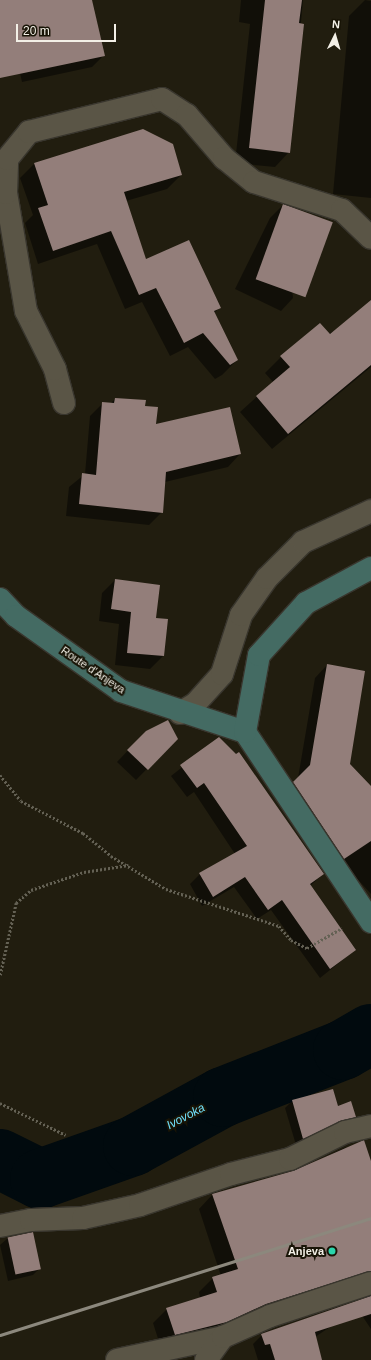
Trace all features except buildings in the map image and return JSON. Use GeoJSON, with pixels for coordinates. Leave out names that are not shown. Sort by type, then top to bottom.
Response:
{"type":"FeatureCollection","features":[{"type":"Feature","properties":{"kind":"street"},"geometry":{"type":"LineString","coordinates":[[64,403],[55,369],[26,311],[6,193],[7,159],[29,132],[162,99],[187,115],[224,158],[254,182],[342,210],[371,238]]}},
{"type":"Feature","properties":{"kind":"street"},"geometry":{"type":"LineString","coordinates":[[180,713],[195,704],[222,674],[241,615],[267,578],[304,542],[371,511]]}},
{"type":"Feature","properties":{"kind":"street"},"geometry":{"type":"LineString","coordinates":[[368,917],[245,732],[259,655],[306,603],[371,568]]}},
{"type":"Feature","properties":{"kind":"street","name":"Route d'Anjeva"},"geometry":{"type":"LineString","coordinates":[[0,598],[16,616],[121,691],[180,713],[245,732]]}},
{"type":"Feature","properties":{"kind":"street"},"geometry":{"type":"LineString","coordinates":[[0,1226],[31,1220],[83,1218],[140,1205],[231,1174],[290,1159],[345,1132],[371,1126]]}},
{"type":"Feature","properties":{"kind":"street"},"geometry":{"type":"LineString","coordinates":[[117,1360],[223,1337],[270,1316],[371,1283]]}},
{"type":"Feature","properties":{"kind":"street"},"geometry":{"type":"LineString","coordinates":[[206,1360],[223,1337]]}},
{"type":"Feature","properties":{"kind":"path"},"geometry":{"type":"LineString","coordinates":[[0,775],[21,801],[82,833],[166,889],[279,926],[291,940],[307,948],[355,922],[368,917]]}},
{"type":"Feature","properties":{"kind":"path"},"geometry":{"type":"LineString","coordinates":[[0,975],[16,903],[31,890],[84,872],[129,865]]}},
{"type":"Feature","properties":{"kind":"path"},"geometry":{"type":"LineString","coordinates":[[0,1103],[66,1135]]}},
{"type":"Feature","properties":{"kind":"waterway","name":"Ivovoka"},"geometry":{"type":"LineString","coordinates":[[0,1159],[40,1179],[133,1146],[223,1097],[343,1050],[371,1034]]}},
{"type":"Feature","properties":{"kind":"railway"},"geometry":{"type":"LineString","coordinates":[[0,1335],[371,1218]]}},
{"type":"Feature","properties":{"kind":"place","name":"Anjeva"},"geometry":{"type":"Point","coordinates":[332,1251]}}]}
